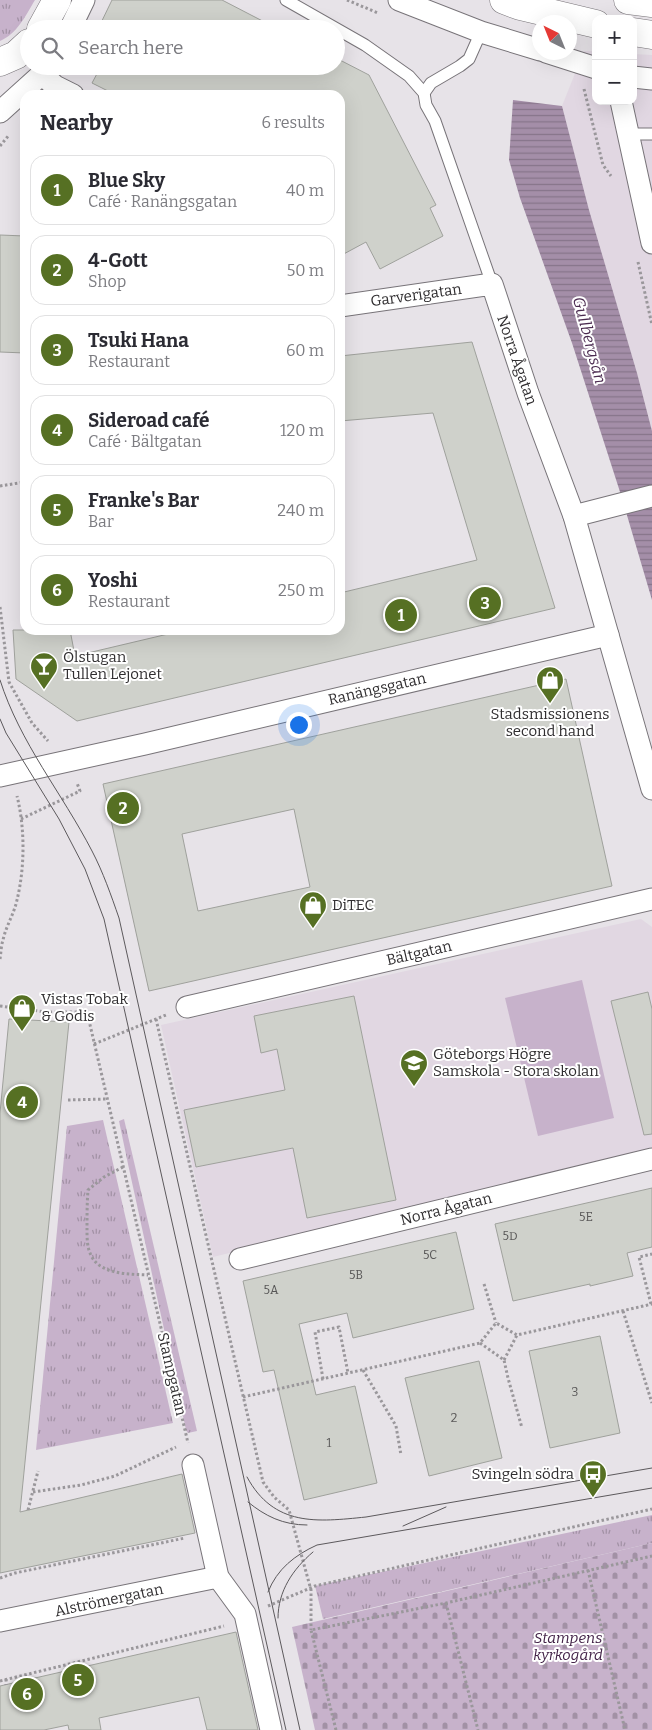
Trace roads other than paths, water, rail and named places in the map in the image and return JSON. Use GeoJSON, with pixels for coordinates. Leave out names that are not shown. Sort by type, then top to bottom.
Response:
{"type":"FeatureCollection","features":[{"type":"Feature","properties":{"kind":"highway"},"geometry":{"type":"LineString","coordinates":[[46,20],[57,0]]}},
{"type":"Feature","properties":{"kind":"highway"},"geometry":{"type":"LineString","coordinates":[[504,0],[520,6],[592,23]]}},
{"type":"Feature","properties":{"kind":"highway"},"geometry":{"type":"LineString","coordinates":[[628,0],[652,3]]}},
{"type":"Feature","properties":{"kind":"highway"},"geometry":{"type":"LineString","coordinates":[[637,33],[652,35]]}},
{"type":"Feature","properties":{"kind":"highway"},"geometry":{"type":"LineString","coordinates":[[0,62],[20,51]]}},
{"type":"Feature","properties":{"kind":"street"},"geometry":{"type":"LineString","coordinates":[[74,20],[84,0]]}},
{"type":"Feature","properties":{"kind":"street"},"geometry":{"type":"LineString","coordinates":[[399,0],[481,32],[532,48]]}},
{"type":"Feature","properties":{"kind":"street"},"geometry":{"type":"LineString","coordinates":[[571,60],[592,67]]}},
{"type":"Feature","properties":{"kind":"street"},"geometry":{"type":"LineString","coordinates":[[24,90],[41,75]]}},
{"type":"Feature","properties":{"kind":"street"},"geometry":{"type":"LineString","coordinates":[[49,75],[55,86],[63,90]]}},
{"type":"Feature","properties":{"kind":"street"},"geometry":{"type":"LineString","coordinates":[[637,77],[652,79]]}},
{"type":"Feature","properties":{"kind":"street"},"geometry":{"type":"LineString","coordinates":[[0,112],[20,94]]}},
{"type":"Feature","properties":{"kind":"street"},"geometry":{"type":"LineString","coordinates":[[621,105],[636,171],[644,249]]}},
{"type":"Feature","properties":{"kind":"street","name":"Garverigatan"},"geometry":{"type":"LineString","coordinates":[[345,305],[492,284]]}},
{"type":"Feature","properties":{"kind":"street","name":"Norra Ågatan"},"geometry":{"type":"LineString","coordinates":[[492,284],[528,393],[574,516],[652,789]]}},
{"type":"Feature","properties":{"kind":"street"},"geometry":{"type":"LineString","coordinates":[[574,516],[652,496]]}},
{"type":"Feature","properties":{"kind":"street","name":"Ranängsgatan"},"geometry":{"type":"LineString","coordinates":[[4,775],[608,635]]}},
{"type":"Feature","properties":{"kind":"street","name":"Bältgatan"},"geometry":{"type":"LineString","coordinates":[[187,1007],[652,899]]}},
{"type":"Feature","properties":{"kind":"street","name":"Norra Ågatan"},"geometry":{"type":"LineString","coordinates":[[240,1259],[652,1159]]}},
{"type":"Feature","properties":{"kind":"street"},"geometry":{"type":"LineString","coordinates":[[191,1455],[218,1577],[245,1614],[271,1730]]}},
{"type":"Feature","properties":{"kind":"street","name":"Alströmergatan"},"geometry":{"type":"LineString","coordinates":[[0,1621],[218,1577]]}},
{"type":"Feature","properties":{"kind":"lane","name":"Norra Ågatan"},"geometry":{"type":"LineString","coordinates":[[286,0],[321,20]]}},
{"type":"Feature","properties":{"kind":"lane"},"geometry":{"type":"LineString","coordinates":[[424,93],[431,83],[469,59],[481,32]]}},
{"type":"Feature","properties":{"kind":"lane","name":"Norra Ågatan"},"geometry":{"type":"LineString","coordinates":[[345,34],[365,45],[409,76],[424,93],[426,104],[435,121],[492,284]]}},
{"type":"Feature","properties":{"kind":"lane"},"geometry":{"type":"LineString","coordinates":[[627,134],[652,134]]}},
{"type":"Feature","properties":{"kind":"water","name":"Gullbergsån"},"geometry":{"type":"Polygon","coordinates":[[[513,100],[562,106],[589,210],[637,373],[652,431],[652,600],[621,495],[572,343],[520,198],[509,160],[513,100]]]}},
{"type":"Feature","properties":{"kind":"tram line"},"geometry":{"type":"LineString","coordinates":[[0,680],[8,703],[30,746],[96,859],[119,918],[300,1730]]}},
{"type":"Feature","properties":{"kind":"tram line"},"geometry":{"type":"LineString","coordinates":[[0,719],[6,733],[59,819],[85,869],[104,919],[286,1730]]}},
{"type":"Feature","properties":{"kind":"tram line"},"geometry":{"type":"LineString","coordinates":[[247,1477],[258,1493],[270,1505],[284,1513],[298,1518],[331,1520],[366,1517],[652,1468]]}},
{"type":"Feature","properties":{"kind":"tram line"},"geometry":{"type":"LineString","coordinates":[[268,1592],[276,1576],[294,1558],[317,1545],[652,1488]]}},
{"type":"Feature","properties":{"kind":"tram line"},"geometry":{"type":"LineString","coordinates":[[248,1502],[275,1519],[298,1525],[307,1525]]}},
{"type":"Feature","properties":{"kind":"tram line"},"geometry":{"type":"LineString","coordinates":[[403,1526],[446,1507]]}},
{"type":"Feature","properties":{"kind":"tram line"},"geometry":{"type":"LineString","coordinates":[[278,1618],[281,1599],[288,1581],[313,1552]]}},
{"type":"Feature","properties":{"kind":"place","name":"Tsuki Hana"},"geometry":{"type":"Point","coordinates":[485,603]}},
{"type":"Feature","properties":{"kind":"place","name":"Blue Sky"},"geometry":{"type":"Point","coordinates":[401,615]}},
{"type":"Feature","properties":{"kind":"place","name":"Ölstugan Tullen Lejonet"},"geometry":{"type":"Point","coordinates":[44,690]}},
{"type":"Feature","properties":{"kind":"place","name":"Stadsmissionens second hand"},"geometry":{"type":"Point","coordinates":[550,704]}},
{"type":"Feature","properties":{"kind":"place","name":"4-Gott"},"geometry":{"type":"Point","coordinates":[123,808]}},
{"type":"Feature","properties":{"kind":"place","name":"DiTEC"},"geometry":{"type":"Point","coordinates":[313,929]}},
{"type":"Feature","properties":{"kind":"place","name":"Vistas Tobak & Godis"},"geometry":{"type":"Point","coordinates":[22,1032]}},
{"type":"Feature","properties":{"kind":"place","name":"Göteborgs Högre Samskola - Stora skolan"},"geometry":{"type":"Point","coordinates":[414,1087]}},
{"type":"Feature","properties":{"kind":"place","name":"Sideroad café"},"geometry":{"type":"Point","coordinates":[22,1102]}},
{"type":"Feature","properties":{"kind":"place","name":"Svingeln södra"},"geometry":{"type":"Point","coordinates":[593,1498]}},
{"type":"Feature","properties":{"kind":"place","name":"Franke's Bar"},"geometry":{"type":"Point","coordinates":[78,1680]}},
{"type":"Feature","properties":{"kind":"place","name":"Yoshi"},"geometry":{"type":"Point","coordinates":[27,1694]}},
{"type":"Feature","properties":{"kind":"park label","name":"Stampens kyrkogård"},"geometry":{"type":"Point","coordinates":[568,1646]}}]}
